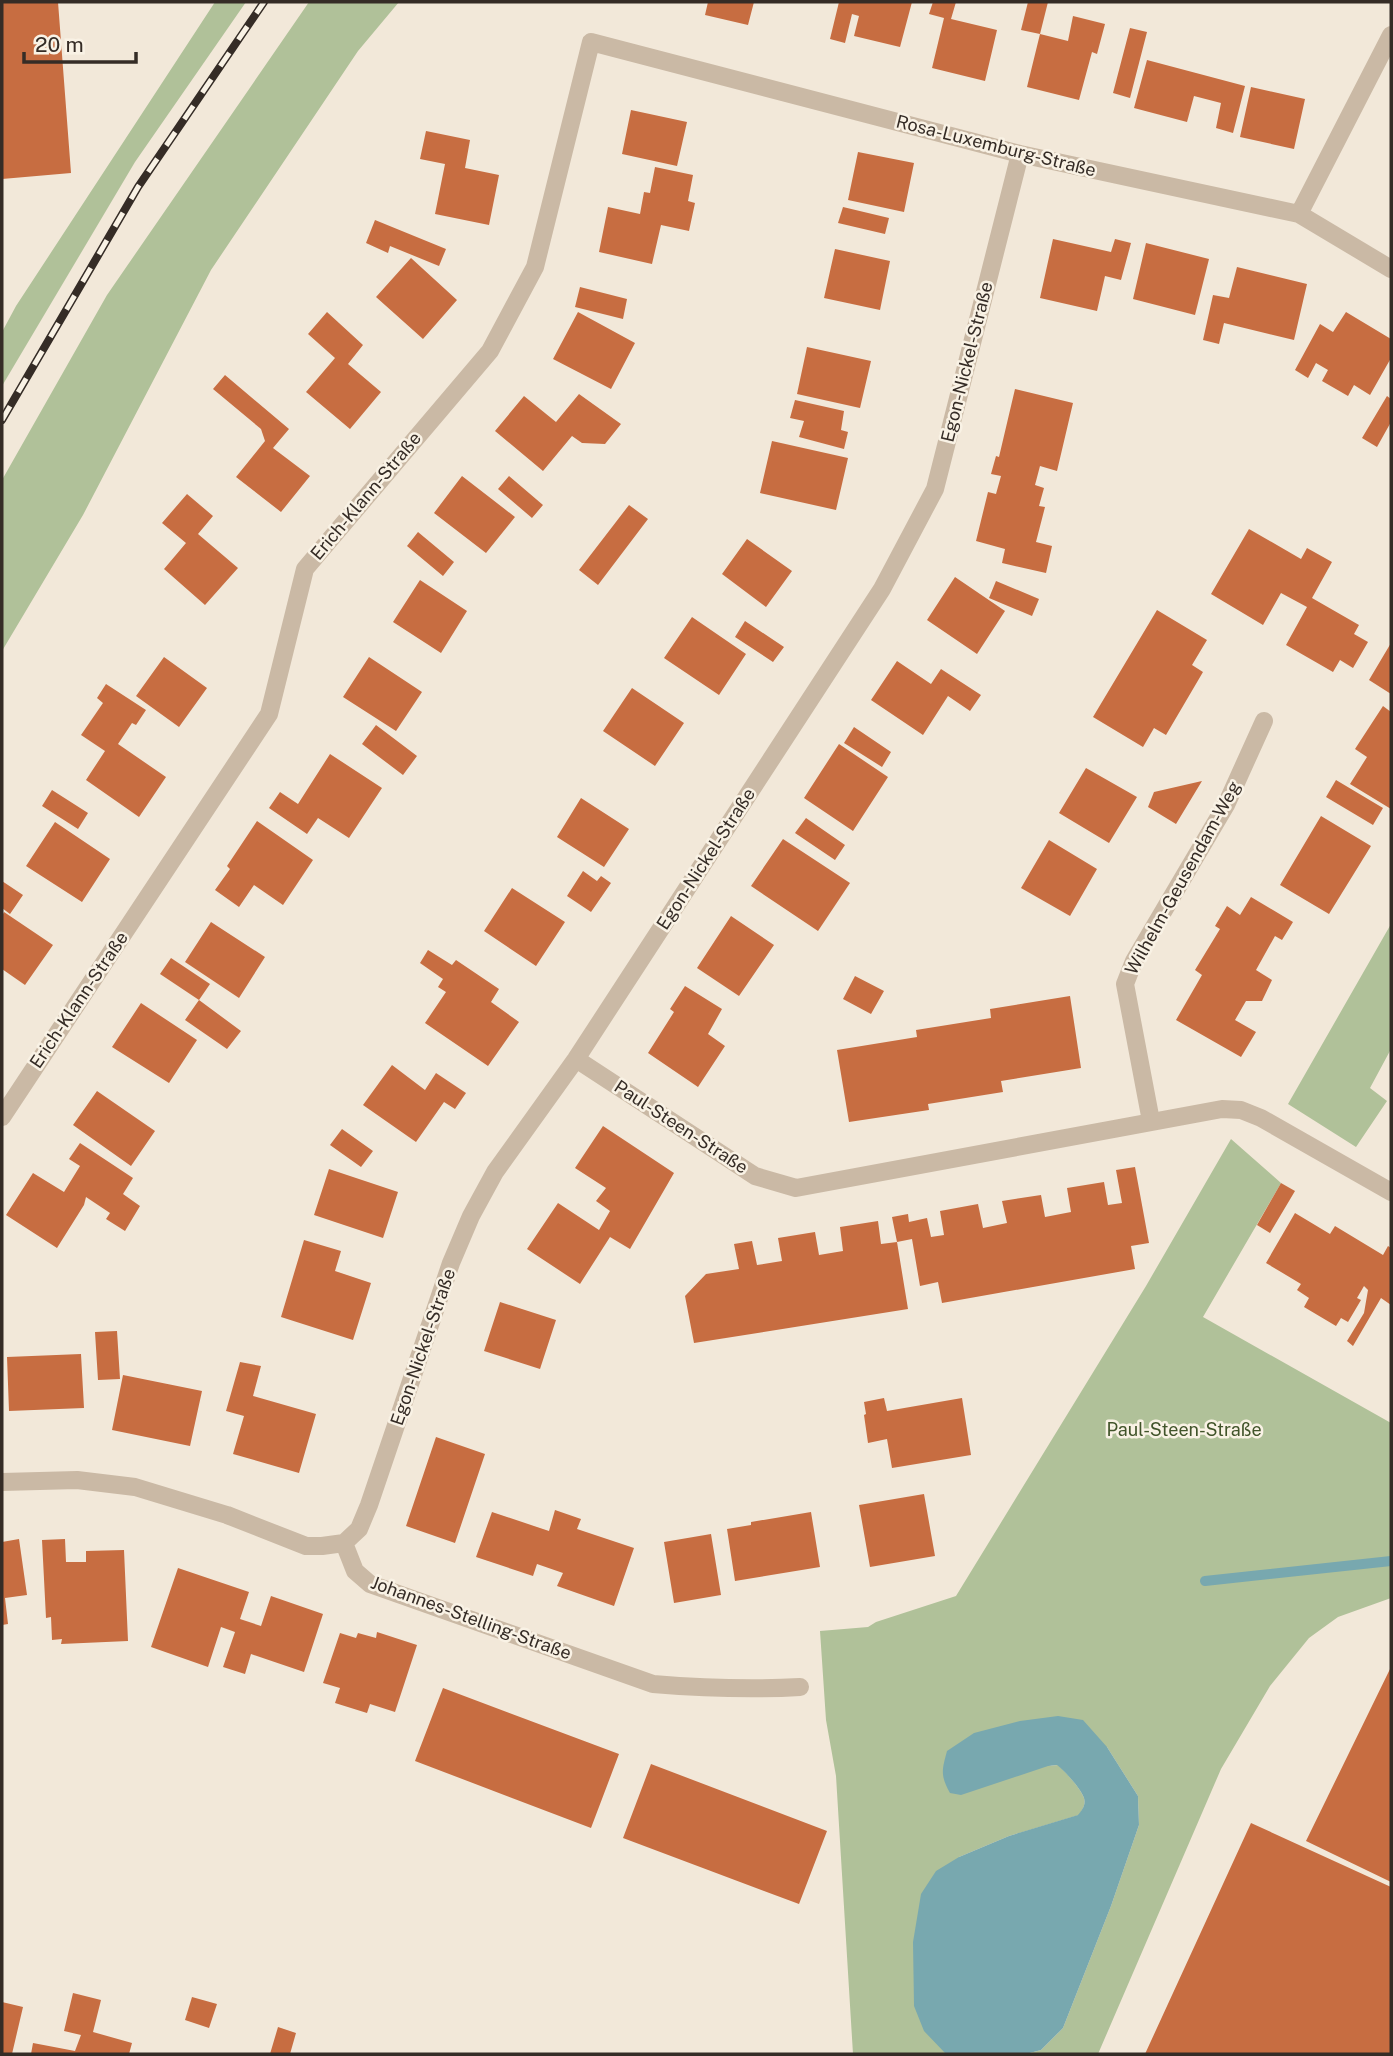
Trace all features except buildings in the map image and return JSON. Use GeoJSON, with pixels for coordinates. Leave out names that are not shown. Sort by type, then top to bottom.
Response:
{"type":"FeatureCollection","features":[{"type":"Feature","properties":{"kind":"street"},"geometry":{"type":"LineString","coordinates":[[1299,214],[1391,35]]}},
{"type":"Feature","properties":{"kind":"street","name":"Rosa-Luxemburg-Straße"},"geometry":{"type":"LineString","coordinates":[[591,42],[1020,154],[1299,214],[1391,269]]}},
{"type":"Feature","properties":{"kind":"street","name":"Erich-Klann-Straße"},"geometry":{"type":"LineString","coordinates":[[2,1117],[269,714],[305,569],[490,351],[536,267],[591,42]]}},
{"type":"Feature","properties":{"kind":"street","name":"Egon-Nickel-Straße"},"geometry":{"type":"LineString","coordinates":[[344,1544],[359,1529],[369,1505],[451,1263],[471,1216],[495,1172],[576,1059],[883,589],[935,489],[1020,154]]}},
{"type":"Feature","properties":{"kind":"street","name":"Wilhelm-Geusendam-Weg"},"geometry":{"type":"LineString","coordinates":[[1151,1121],[1125,984],[1134,961],[1226,805],[1265,721]]}},
{"type":"Feature","properties":{"kind":"street","name":"Paul-Steen-Straße"},"geometry":{"type":"LineString","coordinates":[[576,1059],[755,1176],[796,1188],[1222,1109],[1241,1110],[1261,1118],[1391,1192]]}},
{"type":"Feature","properties":{"kind":"street"},"geometry":{"type":"LineString","coordinates":[[2,1482],[77,1480],[135,1488],[227,1515],[306,1546],[344,1544]]}},
{"type":"Feature","properties":{"kind":"street","name":"Johannes-Stelling-Straße"},"geometry":{"type":"LineString","coordinates":[[344,1544],[355,1571],[370,1584],[653,1684],[713,1689],[800,1687]]}},
{"type":"Feature","properties":{"kind":"green space"},"geometry":{"type":"Polygon","coordinates":[[[215,2],[246,2],[135,162],[2,386],[2,332],[16,306],[215,2]]]}},
{"type":"Feature","properties":{"kind":"green space"},"geometry":{"type":"Polygon","coordinates":[[[309,2],[399,2],[358,51],[211,270],[83,515],[2,651],[2,480],[107,295],[309,2]]]}},
{"type":"Feature","properties":{"kind":"green space"},"geometry":{"type":"Polygon","coordinates":[[[1391,924],[1391,1049],[1370,1088],[1387,1101],[1356,1147],[1288,1104],[1391,924]]]}},
{"type":"Feature","properties":{"kind":"green space"},"geometry":{"type":"Polygon","coordinates":[[[1231,1139],[1281,1183],[1203,1317],[1391,1423],[1391,1598],[1338,1617],[1309,1638],[1270,1686],[1221,1769],[1098,2054],[1026,2054],[1041,2050],[1063,2028],[1111,1906],[1139,1825],[1138,1796],[1107,1747],[1048,1766],[1058,1765],[1080,1790],[1084,1803],[1079,1815],[1009,1836],[959,1857],[945,2053],[952,2054],[853,2054],[836,1776],[826,1720],[820,1631],[868,1627],[956,1596],[1146,1286],[1231,1139]]]}},
{"type":"Feature","properties":{"kind":"water"},"geometry":{"type":"Polygon","coordinates":[[[1058,1716],[1083,1720],[1107,1747],[1138,1796],[1139,1825],[1111,1906],[1063,2028],[1041,2050],[1026,2054],[945,2053],[924,2031],[914,2006],[913,1942],[921,1894],[936,1871],[959,1857],[1009,1836],[1078,1815],[1084,1803],[1076,1785],[1057,1765],[961,1795],[950,1793],[943,1772],[947,1751],[974,1733],[1020,1721],[1058,1716]]]}},
{"type":"Feature","properties":{"kind":"waterway"},"geometry":{"type":"LineString","coordinates":[[1205,1581],[1391,1561]]}},
{"type":"Feature","properties":{"kind":"railway"},"geometry":{"type":"LineString","coordinates":[[2,420],[138,187],[264,2]]}}]}
